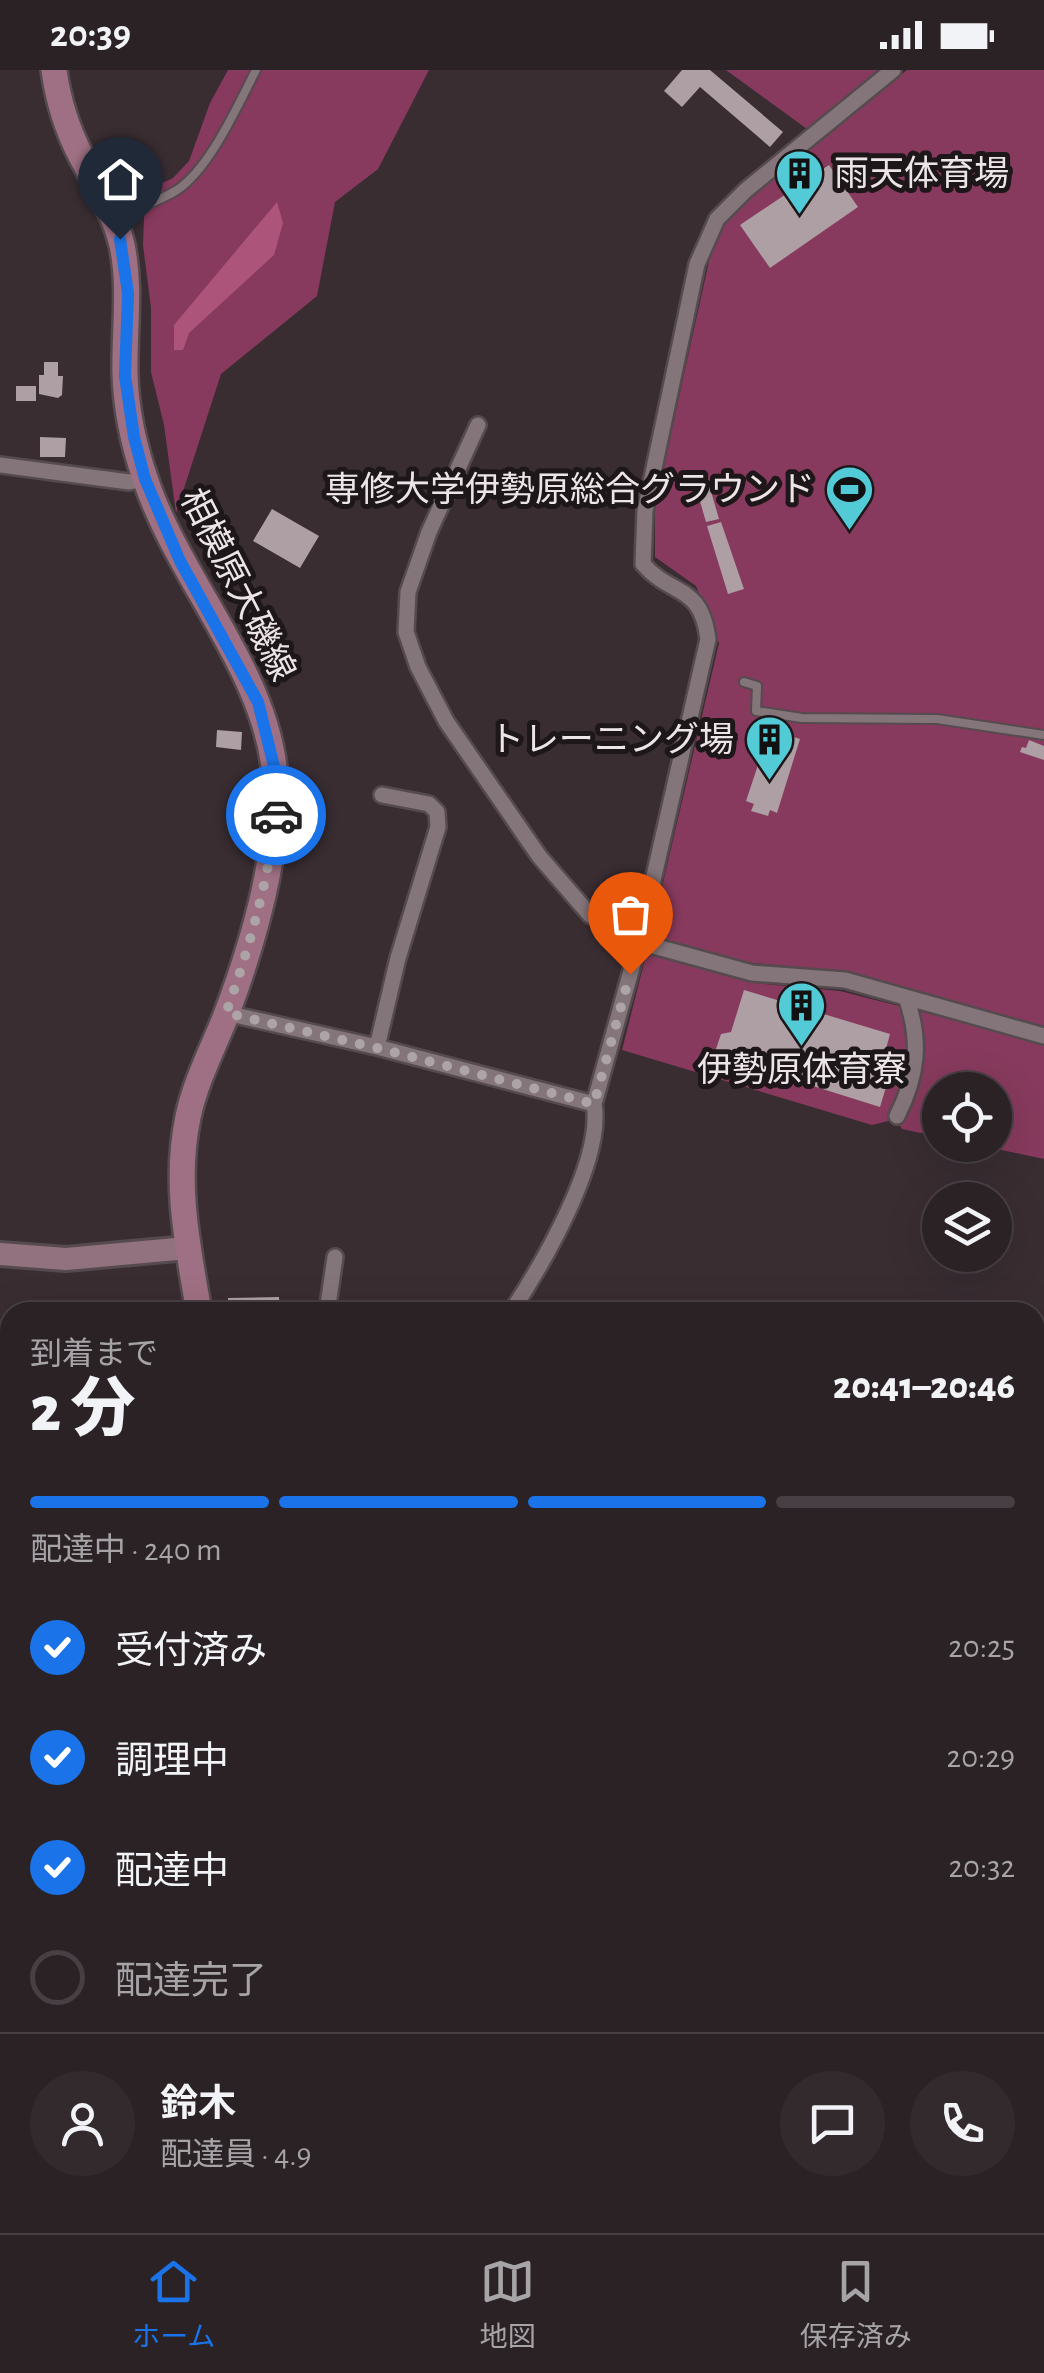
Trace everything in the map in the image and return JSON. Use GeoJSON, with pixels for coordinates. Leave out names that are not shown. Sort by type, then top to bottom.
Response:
{"type":"FeatureCollection","features":[{"type":"Feature","properties":{"kind":"main road","name":"相模原大磯線"},"geometry":{"type":"LineString","coordinates":[[54,70],[69,128],[115,219],[128,293],[125,376],[145,479],[180,561],[258,702],[274,766],[276,816],[270,856],[241,971],[188,1114],[182,1152],[181,1195],[196,1302]]}},
{"type":"Feature","properties":{"kind":"main road"},"geometry":{"type":"LineString","coordinates":[[0,1254],[66,1260],[186,1248]]}},
{"type":"Feature","properties":{"kind":"street"},"geometry":{"type":"LineString","coordinates":[[517,1302],[575,1197],[597,1118],[594,1104],[640,939],[708,640],[706,624],[690,596],[656,579],[643,564],[645,512],[697,264],[717,219],[746,190],[893,70]]}},
{"type":"Feature","properties":{"kind":"street"},"geometry":{"type":"LineString","coordinates":[[478,425],[428,532],[408,592],[406,632],[418,667],[446,721],[539,856],[590,914],[640,939],[752,973],[845,980],[1044,1036]]}},
{"type":"Feature","properties":{"kind":"street"},"geometry":{"type":"LineString","coordinates":[[0,466],[129,482],[145,479]]}},
{"type":"Feature","properties":{"kind":"street"},"geometry":{"type":"LineString","coordinates":[[377,1048],[398,958],[438,827],[437,812],[429,804],[382,794]]}},
{"type":"Feature","properties":{"kind":"street"},"geometry":{"type":"LineString","coordinates":[[897,1116],[915,1070],[917,1036],[906,997]]}},
{"type":"Feature","properties":{"kind":"street"},"geometry":{"type":"LineString","coordinates":[[226,1013],[594,1104]]}},
{"type":"Feature","properties":{"kind":"street"},"geometry":{"type":"LineString","coordinates":[[330,1302],[339,1267]]}},
{"type":"Feature","properties":{"kind":"lane"},"geometry":{"type":"LineString","coordinates":[[115,219],[168,195],[191,177],[256,70]]}},
{"type":"Feature","properties":{"kind":"lane"},"geometry":{"type":"LineString","coordinates":[[744,682],[757,686],[756,711],[802,718],[937,719],[1044,735]]}},
{"type":"Feature","properties":{"kind":"shaded area"},"geometry":{"type":"Polygon","coordinates":[[[228,70],[429,70],[378,169],[335,202],[317,296],[221,374],[176,513],[164,425],[151,372],[151,308],[143,245],[145,191],[173,178],[189,161],[210,103],[228,70]]]}},
{"type":"Feature","properties":{"kind":"shaded area"},"geometry":{"type":"Polygon","coordinates":[[[726,70],[883,70],[807,129],[726,70]]]}},
{"type":"Feature","properties":{"kind":"shaded area","name":"専修大学伊勢原総合グラウンド"},"geometry":{"type":"Polygon","coordinates":[[[907,70],[1044,70],[1044,1026],[844,971],[753,963],[674,946],[652,930],[719,643],[696,586],[655,557],[655,506],[713,243],[725,221],[762,184],[907,70]]]}},
{"type":"Feature","properties":{"kind":"shaded area"},"geometry":{"type":"Polygon","coordinates":[[[277,202],[283,223],[274,255],[189,333],[183,350],[174,350],[174,325],[277,202]]]}},
{"type":"Feature","properties":{"kind":"shaded area"},"geometry":{"type":"Polygon","coordinates":[[[652,955],[755,983],[840,991],[1044,1043],[1044,1159],[1012,1152],[1012,1072],[922,1072],[922,1133],[902,1129],[896,1119],[872,1125],[622,1050],[645,959],[652,955]]]}},
{"type":"Feature","properties":{"kind":"building"},"geometry":{"type":"Polygon","coordinates":[[[682,70],[710,70],[783,132],[770,147],[700,87],[682,107],[664,91],[682,70]]]}},
{"type":"Feature","properties":{"kind":"building","name":"雨天体育場"},"geometry":{"type":"Polygon","coordinates":[[[829,165],[858,207],[770,268],[740,225],[829,165]]]}},
{"type":"Feature","properties":{"kind":"building"},"geometry":{"type":"Polygon","coordinates":[[[44,362],[58,362],[58,376],[63,376],[62,395],[58,398],[39,394],[44,362]]]}},
{"type":"Feature","properties":{"kind":"building"},"geometry":{"type":"Polygon","coordinates":[[[16,386],[36,386],[36,401],[16,401],[16,386]]]}},
{"type":"Feature","properties":{"kind":"building"},"geometry":{"type":"Polygon","coordinates":[[[40,437],[66,438],[65,457],[40,457],[40,437]]]}},
{"type":"Feature","properties":{"kind":"building"},"geometry":{"type":"Polygon","coordinates":[[[708,481],[719,519],[706,522],[695,484],[708,481]]]}},
{"type":"Feature","properties":{"kind":"building"},"geometry":{"type":"Polygon","coordinates":[[[272,509],[319,536],[300,568],[253,541],[272,509]]]}},
{"type":"Feature","properties":{"kind":"building"},"geometry":{"type":"Polygon","coordinates":[[[721,522],[744,589],[728,594],[707,526],[721,522]]]}},
{"type":"Feature","properties":{"kind":"building","name":"トレーニング場"},"geometry":{"type":"Polygon","coordinates":[[[766,728],[800,739],[777,813],[770,810],[768,816],[751,811],[754,804],[746,801],[766,728]]]}},
{"type":"Feature","properties":{"kind":"building"},"geometry":{"type":"Polygon","coordinates":[[[217,730],[242,732],[241,750],[216,747],[217,730]]]}},
{"type":"Feature","properties":{"kind":"building"},"geometry":{"type":"Polygon","coordinates":[[[1029,740],[1044,746],[1044,760],[1020,752],[1029,740]]]}},
{"type":"Feature","properties":{"kind":"building","name":"伊勢原体育寮"},"geometry":{"type":"Polygon","coordinates":[[[744,990],[890,1034],[878,1078],[887,1084],[880,1107],[714,1055],[721,1034],[731,1032],[744,990]]]}},
{"type":"Feature","properties":{"kind":"building"},"geometry":{"type":"Polygon","coordinates":[[[279,1297],[279,1302],[228,1302],[228,1298],[279,1297]]]}},
{"type":"Feature","properties":{"kind":"way so far"},"geometry":{"type":"LineString","coordinates":[[276,815],[250,939],[226,1013],[594,1104],[630,974]]}},
{"type":"Feature","properties":{"kind":"place","name":"雨天体育場"},"geometry":{"type":"Point","coordinates":[799,216]}},
{"type":"Feature","properties":{"kind":"place","name":"専修大学伊勢原総合グラウンド"},"geometry":{"type":"Point","coordinates":[850,532]}},
{"type":"Feature","properties":{"kind":"place","name":"トレーニング場"},"geometry":{"type":"Point","coordinates":[769,782]}},
{"type":"Feature","properties":{"kind":"place","name":"伊勢原体育寮"},"geometry":{"type":"Point","coordinates":[802,1048]}},
{"type":"Feature","properties":{"kind":"route"},"geometry":{"type":"LineString","coordinates":[[120,239],[128,293],[125,376],[145,479],[180,561],[258,702],[274,766],[276,815]]}}]}
